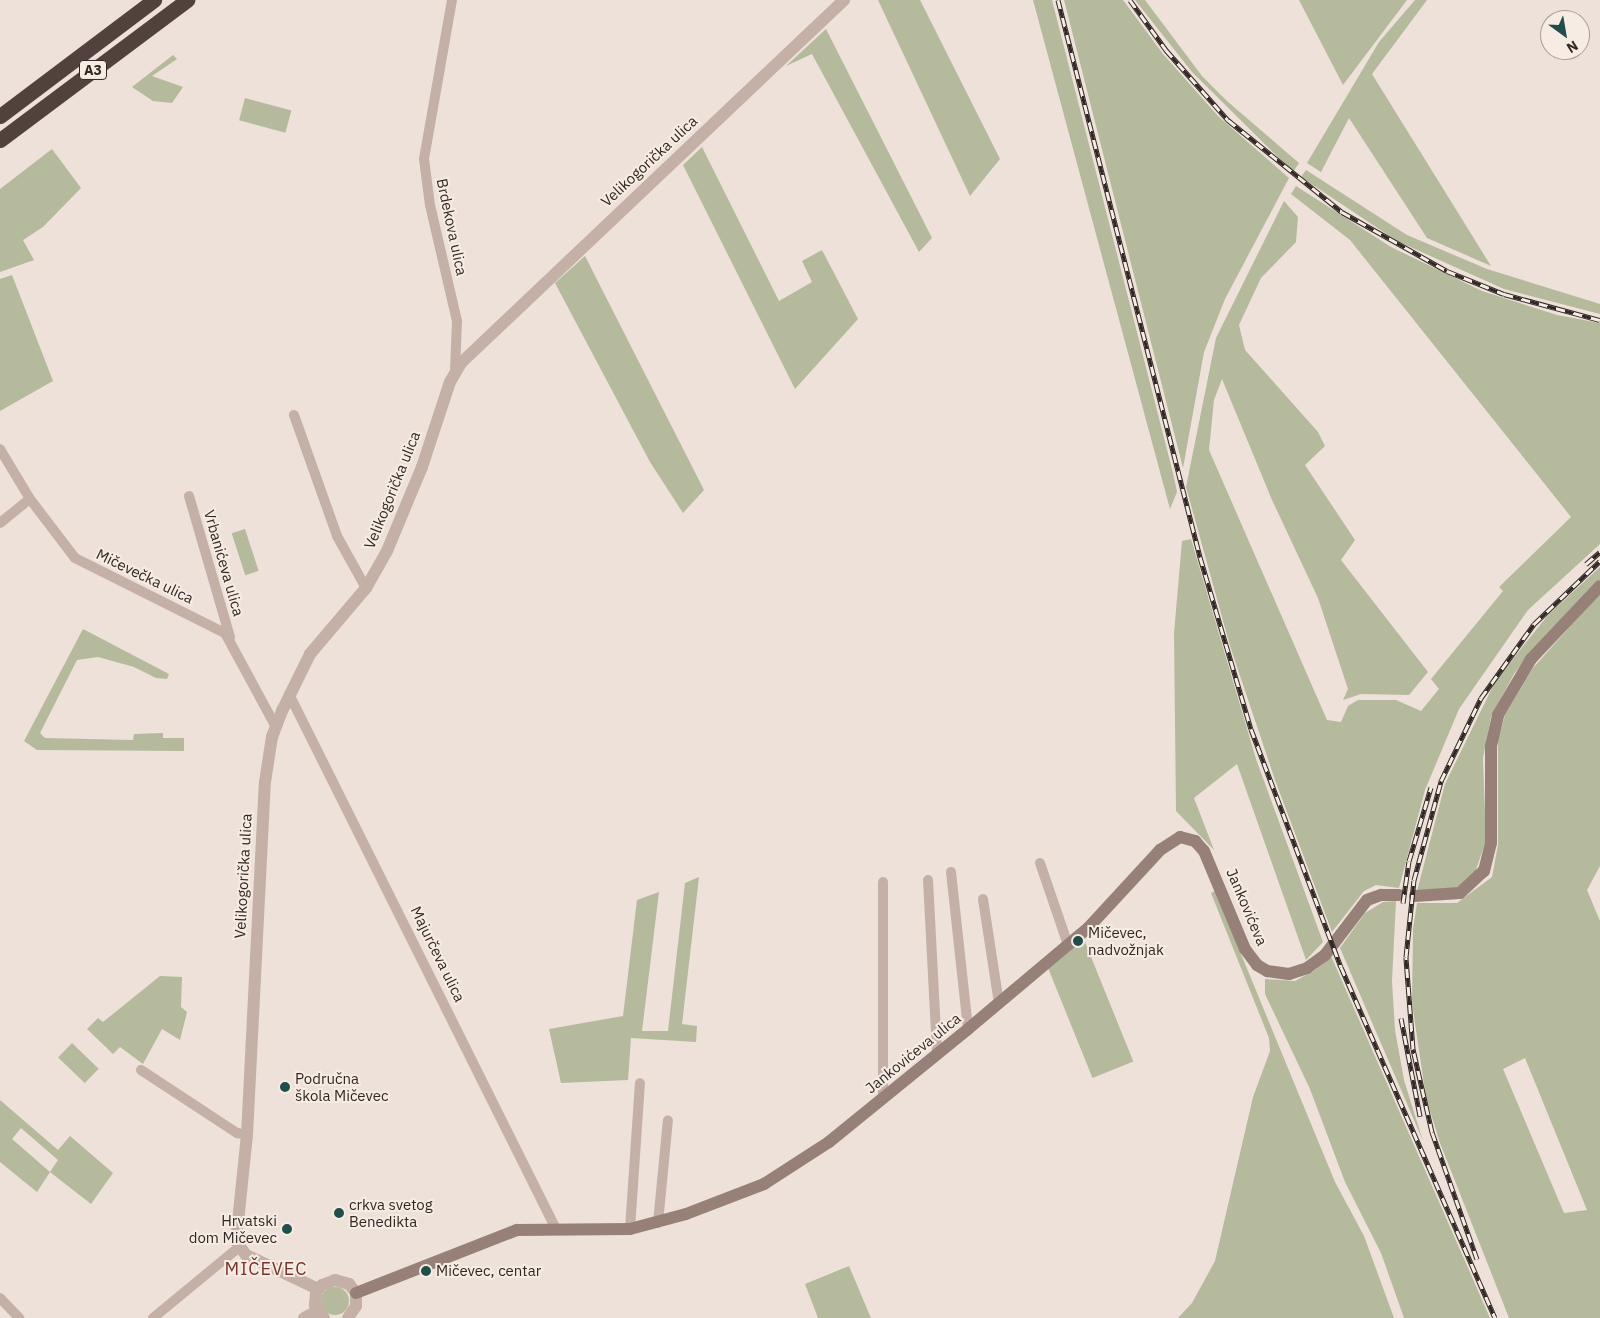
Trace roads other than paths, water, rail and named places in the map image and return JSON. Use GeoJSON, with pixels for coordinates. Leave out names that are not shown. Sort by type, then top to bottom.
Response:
{"type":"FeatureCollection","features":[{"type":"Feature","properties":{"kind":"highway","name":"A3"},"geometry":{"type":"LineString","coordinates":[[0,116],[154,0]]}},
{"type":"Feature","properties":{"kind":"highway","name":"A3"},"geometry":{"type":"LineString","coordinates":[[0,140],[187,0]]}},
{"type":"Feature","properties":{"kind":"main road"},"geometry":{"type":"LineString","coordinates":[[1415,896],[1460,893],[1484,871],[1491,843],[1491,746],[1498,715],[1531,659],[1600,586]]}},
{"type":"Feature","properties":{"kind":"main road","name":"Jankovićeva ulica"},"geometry":{"type":"LineString","coordinates":[[356,1293],[495,1236],[518,1230],[630,1229],[658,1223],[764,1184],[829,1142],[999,1003],[1068,945],[1114,901],[1160,850],[1176,838]]}},
{"type":"Feature","properties":{"kind":"main road","name":"Jankovićeva"},"geometry":{"type":"LineString","coordinates":[[1176,838],[1191,838],[1204,851],[1245,949],[1257,965],[1274,972],[1295,973],[1324,955],[1367,900],[1381,895],[1399,895]]}},
{"type":"Feature","properties":{"kind":"street","name":"Brdekova ulica"},"geometry":{"type":"LineString","coordinates":[[452,0],[424,159],[430,205],[457,321],[455,372]]}},
{"type":"Feature","properties":{"kind":"street","name":"Velikogorička ulica"},"geometry":{"type":"LineString","coordinates":[[238,1248],[247,1135],[265,782],[276,727],[289,694],[310,654],[366,588],[404,511],[455,372],[489,334],[844,0]]}},
{"type":"Feature","properties":{"kind":"street"},"geometry":{"type":"LineString","coordinates":[[294,416],[337,536],[366,588]]}},
{"type":"Feature","properties":{"kind":"street","name":"Mičevečka ulica"},"geometry":{"type":"LineString","coordinates":[[0,449],[30,500],[75,558],[230,638]]}},
{"type":"Feature","properties":{"kind":"street","name":"Vrbanićeva ulica"},"geometry":{"type":"LineString","coordinates":[[189,496],[230,638]]}},
{"type":"Feature","properties":{"kind":"street"},"geometry":{"type":"LineString","coordinates":[[0,523],[30,500]]}},
{"type":"Feature","properties":{"kind":"street"},"geometry":{"type":"LineString","coordinates":[[230,638],[276,727]]}},
{"type":"Feature","properties":{"kind":"street","name":"Majurčeva ulica"},"geometry":{"type":"LineString","coordinates":[[289,694],[556,1229]]}},
{"type":"Feature","properties":{"kind":"street"},"geometry":{"type":"LineString","coordinates":[[1040,863],[1068,945]]}},
{"type":"Feature","properties":{"kind":"street"},"geometry":{"type":"LineString","coordinates":[[951,872],[968,1029]]}},
{"type":"Feature","properties":{"kind":"street"},"geometry":{"type":"LineString","coordinates":[[928,880],[937,1054]]}},
{"type":"Feature","properties":{"kind":"street"},"geometry":{"type":"LineString","coordinates":[[883,882],[883,1098]]}},
{"type":"Feature","properties":{"kind":"street"},"geometry":{"type":"LineString","coordinates":[[983,899],[999,1003]]}},
{"type":"Feature","properties":{"kind":"street"},"geometry":{"type":"LineString","coordinates":[[142,1070],[237,1133],[247,1135]]}},
{"type":"Feature","properties":{"kind":"street"},"geometry":{"type":"LineString","coordinates":[[630,1229],[640,1083]]}},
{"type":"Feature","properties":{"kind":"street"},"geometry":{"type":"LineString","coordinates":[[658,1223],[668,1120]]}},
{"type":"Feature","properties":{"kind":"street"},"geometry":{"type":"LineString","coordinates":[[152,1318],[238,1248],[318,1289]]}},
{"type":"Feature","properties":{"kind":"street"},"geometry":{"type":"LineString","coordinates":[[318,1289],[335,1280],[349,1284],[356,1293],[356,1306],[348,1318]]}},
{"type":"Feature","properties":{"kind":"street"},"geometry":{"type":"LineString","coordinates":[[304,1318],[320,1314],[318,1289]]}},
{"type":"Feature","properties":{"kind":"street"},"geometry":{"type":"LineString","coordinates":[[0,1298],[19,1318]]}},
{"type":"Feature","properties":{"kind":"railway"},"geometry":{"type":"LineString","coordinates":[[1058,0],[1200,557],[1251,729],[1341,967],[1495,1318]]}},
{"type":"Feature","properties":{"kind":"railway"},"geometry":{"type":"LineString","coordinates":[[1130,0],[1166,50],[1228,120],[1342,212],[1447,271],[1504,294],[1600,320]]}},
{"type":"Feature","properties":{"kind":"railway"},"geometry":{"type":"LineString","coordinates":[[1586,564],[1600,552]]}},
{"type":"Feature","properties":{"kind":"railway"},"geometry":{"type":"LineString","coordinates":[[1477,1259],[1432,1132],[1413,1049],[1406,957],[1414,880],[1441,781],[1481,698],[1534,624],[1600,561]]}},
{"type":"Feature","properties":{"kind":"railway"},"geometry":{"type":"LineString","coordinates":[[1403,903],[1409,861],[1431,787]]}},
{"type":"Feature","properties":{"kind":"railway"},"geometry":{"type":"LineString","coordinates":[[1401,1018],[1420,1116]]}},
{"type":"Feature","properties":{"kind":"place","name":"Mičevec, nadvožnjak"},"geometry":{"type":"Point","coordinates":[1078,941]}},
{"type":"Feature","properties":{"kind":"place","name":"Područna škola Mičevec"},"geometry":{"type":"Point","coordinates":[285,1087]}},
{"type":"Feature","properties":{"kind":"place","name":"crkva svetog Benedikta"},"geometry":{"type":"Point","coordinates":[339,1213]}},
{"type":"Feature","properties":{"kind":"place","name":"Hrvatski dom Mičevec"},"geometry":{"type":"Point","coordinates":[287,1229]}},
{"type":"Feature","properties":{"kind":"place","name":"Mičevec, centar"},"geometry":{"type":"Point","coordinates":[426,1271]}},
{"type":"Feature","properties":{"kind":"district","name":"MIČEVEC"},"geometry":{"type":"Point","coordinates":[266,1269]}}]}
